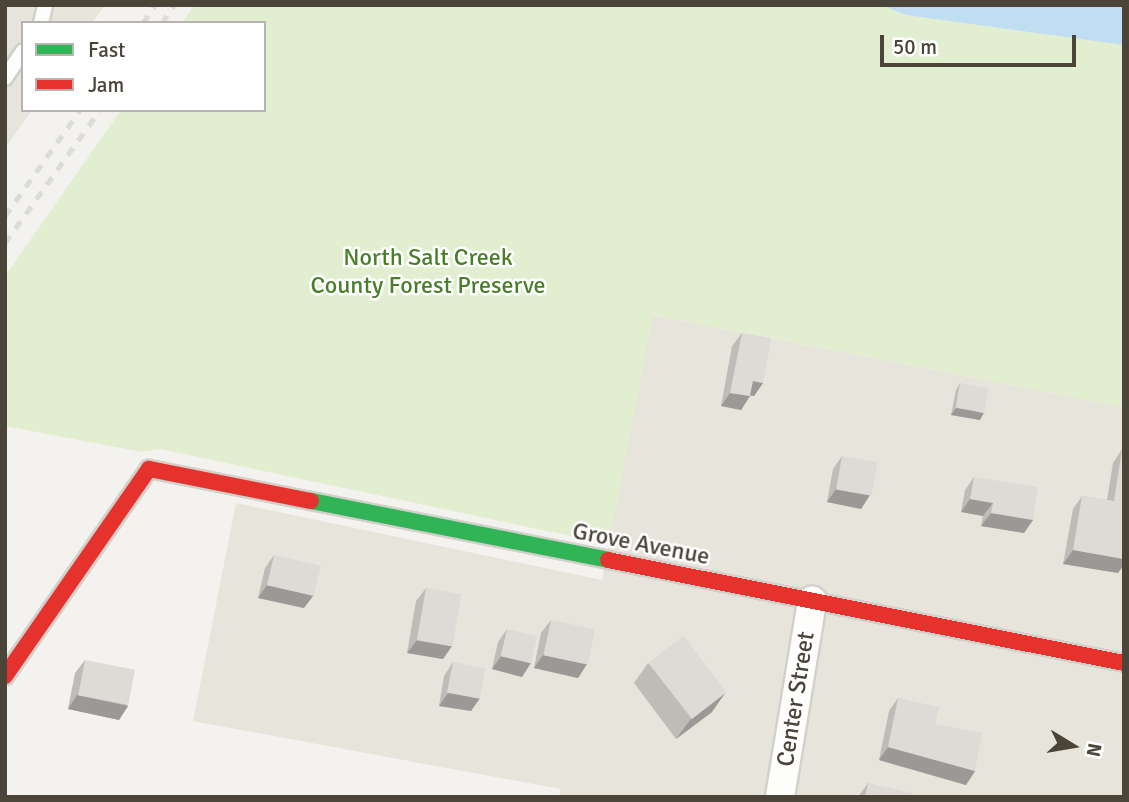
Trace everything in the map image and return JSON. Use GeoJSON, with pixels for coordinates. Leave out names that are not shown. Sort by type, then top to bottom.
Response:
{"type":"FeatureCollection","features":[{"type":"Feature","properties":{"kind":"street","name":"Grove Avenue"},"geometry":{"type":"LineString","coordinates":[[5,676],[149,469],[1124,663]]}},
{"type":"Feature","properties":{"kind":"street","name":"Center Street"},"geometry":{"type":"LineString","coordinates":[[780,797],[812,601]]}},
{"type":"Feature","properties":{"kind":"lane"},"geometry":{"type":"LineString","coordinates":[[5,78],[21,54]]}},
{"type":"Feature","properties":{"kind":"shaded area"},"geometry":{"type":"Polygon","coordinates":[[[5,5],[105,5],[93,21],[21,21],[21,112],[31,112],[5,148],[5,5]]]}},
{"type":"Feature","properties":{"kind":"shaded area"},"geometry":{"type":"Polygon","coordinates":[[[652,315],[1124,407],[1124,797],[559,797],[560,789],[193,721],[236,503],[602,580],[652,315]]]}},
{"type":"Feature","properties":{"kind":"green space","name":"North Salt Creek County Forest Preserve"},"geometry":{"type":"Polygon","coordinates":[[[194,5],[880,5],[906,15],[1124,45],[1124,407],[653,315],[609,544],[160,449],[142,452],[5,426],[5,276],[120,112],[266,112],[266,21],[183,21],[194,5]]]}},
{"type":"Feature","properties":{"kind":"water"},"geometry":{"type":"Polygon","coordinates":[[[880,5],[1124,5],[1124,45],[906,15],[880,5]]]}},
{"type":"Feature","properties":{"kind":"building"},"geometry":{"type":"Polygon","coordinates":[[[742,333],[771,338],[763,383],[753,381],[750,396],[730,393],[742,333]]]}},
{"type":"Feature","properties":{"kind":"building"},"geometry":{"type":"Polygon","coordinates":[[[960,383],[989,388],[984,413],[956,408],[960,383]]]}},
{"type":"Feature","properties":{"kind":"building"},"geometry":{"type":"Polygon","coordinates":[[[1122,449],[1124,559],[1073,550],[1082,496],[1114,501],[1122,449]]]}},
{"type":"Feature","properties":{"kind":"building"},"geometry":{"type":"Polygon","coordinates":[[[842,456],[877,462],[872,496],[836,489],[842,456]]]}},
{"type":"Feature","properties":{"kind":"building"},"geometry":{"type":"Polygon","coordinates":[[[974,477],[1038,487],[1033,520],[991,513],[993,503],[970,499],[974,477]]]}},
{"type":"Feature","properties":{"kind":"building"},"geometry":{"type":"Polygon","coordinates":[[[274,555],[321,566],[314,596],[267,585],[274,555]]]}},
{"type":"Feature","properties":{"kind":"building"},"geometry":{"type":"Polygon","coordinates":[[[426,588],[461,594],[452,646],[417,640],[426,588]]]}},
{"type":"Feature","properties":{"kind":"building"},"geometry":{"type":"Polygon","coordinates":[[[551,620],[595,629],[588,665],[544,655],[551,620]]]}},
{"type":"Feature","properties":{"kind":"building"},"geometry":{"type":"Polygon","coordinates":[[[507,629],[537,636],[531,663],[501,656],[507,629]]]}},
{"type":"Feature","properties":{"kind":"building"},"geometry":{"type":"Polygon","coordinates":[[[683,636],[727,692],[692,719],[648,663],[683,636]]]}},
{"type":"Feature","properties":{"kind":"building"},"geometry":{"type":"Polygon","coordinates":[[[85,660],[135,670],[128,705],[78,695],[85,660]]]}},
{"type":"Feature","properties":{"kind":"building"},"geometry":{"type":"Polygon","coordinates":[[[453,662],[485,668],[479,699],[447,692],[453,662]]]}},
{"type":"Feature","properties":{"kind":"building"},"geometry":{"type":"Polygon","coordinates":[[[898,698],[939,707],[935,724],[982,733],[975,771],[888,747],[898,698]]]}},
{"type":"Feature","properties":{"kind":"building"},"geometry":{"type":"Polygon","coordinates":[[[868,783],[912,793],[912,797],[865,797],[868,783]]]}},
{"type":"Feature","properties":{"kind":"railway"},"geometry":{"type":"LineString","coordinates":[[144,21],[155,5]]}},
{"type":"Feature","properties":{"kind":"railway"},"geometry":{"type":"LineString","coordinates":[[163,21],[174,5]]}},
{"type":"Feature","properties":{"kind":"railway"},"geometry":{"type":"LineString","coordinates":[[5,216],[79,112]]}},
{"type":"Feature","properties":{"kind":"railway"},"geometry":{"type":"LineString","coordinates":[[5,243],[99,112]]}},
{"type":"Feature","properties":{"kind":"traffic: fast"},"geometry":{"type":"LineString","coordinates":[[311,501],[608,560]]}},
{"type":"Feature","properties":{"kind":"traffic: jam"},"geometry":{"type":"LineString","coordinates":[[5,676],[149,469],[311,501]]}},
{"type":"Feature","properties":{"kind":"traffic: jam"},"geometry":{"type":"LineString","coordinates":[[608,560],[1124,663]]}}]}
